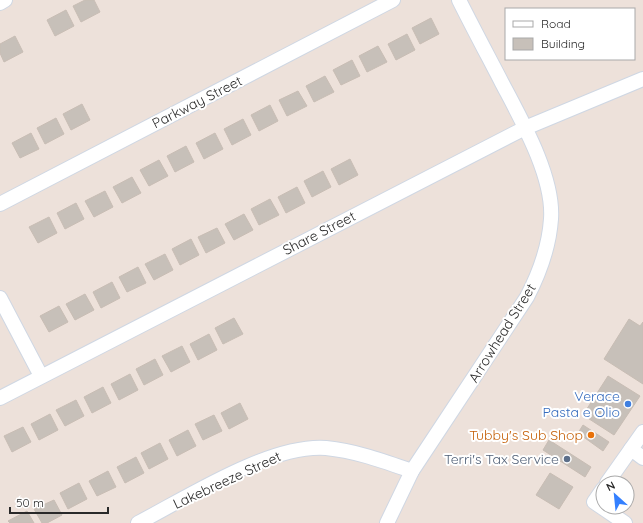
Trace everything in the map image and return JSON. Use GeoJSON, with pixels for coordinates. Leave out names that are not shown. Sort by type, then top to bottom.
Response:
{"type":"FeatureCollection","features":[{"type":"Feature","properties":{"kind":"street"},"geometry":{"type":"LineString","coordinates":[[0,3],[5,0]]}},
{"type":"Feature","properties":{"kind":"street","name":"Parkway Street"},"geometry":{"type":"LineString","coordinates":[[0,204],[393,0]]}},
{"type":"Feature","properties":{"kind":"street","name":"Arrowhead Street"},"geometry":{"type":"LineString","coordinates":[[387,523],[412,471],[527,297],[546,254],[551,219],[550,201],[545,178],[525,128],[459,0]]}},
{"type":"Feature","properties":{"kind":"street","name":"Share Street"},"geometry":{"type":"LineString","coordinates":[[0,398],[525,128],[643,79]]}},
{"type":"Feature","properties":{"kind":"street"},"geometry":{"type":"LineString","coordinates":[[0,298],[41,376]]}},
{"type":"Feature","properties":{"kind":"street"},"geometry":{"type":"LineString","coordinates":[[614,475],[643,432]]}},
{"type":"Feature","properties":{"kind":"street","name":"Lakebreeze Street"},"geometry":{"type":"LineString","coordinates":[[138,523],[262,460],[286,452],[325,448],[356,452],[412,471]]}},
{"type":"Feature","properties":{"kind":"street"},"geometry":{"type":"LineString","coordinates":[[631,450],[643,458]]}},
{"type":"Feature","properties":{"kind":"street"},"geometry":{"type":"LineString","coordinates":[[614,515],[626,523]]}},
{"type":"Feature","properties":{"kind":"building"},"geometry":{"type":"Polygon","coordinates":[[[85,0],[94,0],[100,12],[81,22],[73,6],[85,0]]]}},
{"type":"Feature","properties":{"kind":"building"},"geometry":{"type":"Polygon","coordinates":[[[66,10],[74,26],[55,36],[47,20],[66,10]]]}},
{"type":"Feature","properties":{"kind":"building"},"geometry":{"type":"Polygon","coordinates":[[[431,18],[439,34],[420,44],[412,28],[431,18]]]}},
{"type":"Feature","properties":{"kind":"building"},"geometry":{"type":"Polygon","coordinates":[[[407,34],[415,50],[396,60],[388,44],[407,34]]]}},
{"type":"Feature","properties":{"kind":"building"},"geometry":{"type":"Polygon","coordinates":[[[15,36],[23,52],[4,62],[0,53],[0,44],[15,36]]]}},
{"type":"Feature","properties":{"kind":"building"},"geometry":{"type":"Polygon","coordinates":[[[378,46],[387,62],[367,72],[359,56],[378,46]]]}},
{"type":"Feature","properties":{"kind":"building"},"geometry":{"type":"Polygon","coordinates":[[[352,60],[360,76],[341,85],[333,70],[352,60]]]}},
{"type":"Feature","properties":{"kind":"building"},"geometry":{"type":"Polygon","coordinates":[[[325,76],[334,92],[314,102],[306,86],[325,76]]]}},
{"type":"Feature","properties":{"kind":"building"},"geometry":{"type":"Polygon","coordinates":[[[298,91],[307,106],[287,116],[279,100],[298,91]]]}},
{"type":"Feature","properties":{"kind":"building"},"geometry":{"type":"Polygon","coordinates":[[[82,104],[90,120],[71,130],[63,114],[82,104]]]}},
{"type":"Feature","properties":{"kind":"building"},"geometry":{"type":"Polygon","coordinates":[[[270,105],[278,121],[259,131],[251,115],[270,105]]]}},
{"type":"Feature","properties":{"kind":"building"},"geometry":{"type":"Polygon","coordinates":[[[56,118],[64,134],[45,144],[37,128],[56,118]]]}},
{"type":"Feature","properties":{"kind":"building"},"geometry":{"type":"Polygon","coordinates":[[[243,119],[251,135],[232,145],[224,129],[243,119]]]}},
{"type":"Feature","properties":{"kind":"building"},"geometry":{"type":"Polygon","coordinates":[[[31,133],[39,149],[20,158],[12,143],[31,133]]]}},
{"type":"Feature","properties":{"kind":"building"},"geometry":{"type":"Polygon","coordinates":[[[215,133],[223,149],[204,159],[196,143],[215,133]]]}},
{"type":"Feature","properties":{"kind":"building"},"geometry":{"type":"Polygon","coordinates":[[[186,146],[194,162],[175,172],[167,156],[186,146]]]}},
{"type":"Feature","properties":{"kind":"building"},"geometry":{"type":"Polygon","coordinates":[[[350,159],[358,175],[339,185],[331,169],[350,159]]]}},
{"type":"Feature","properties":{"kind":"building"},"geometry":{"type":"Polygon","coordinates":[[[159,160],[168,176],[149,186],[140,170],[159,160]]]}},
{"type":"Feature","properties":{"kind":"building"},"geometry":{"type":"Polygon","coordinates":[[[323,171],[331,187],[312,197],[304,181],[323,171]]]}},
{"type":"Feature","properties":{"kind":"building"},"geometry":{"type":"Polygon","coordinates":[[[132,177],[141,193],[122,203],[113,187],[132,177]]]}},
{"type":"Feature","properties":{"kind":"building"},"geometry":{"type":"Polygon","coordinates":[[[297,187],[305,203],[286,213],[278,197],[297,187]]]}},
{"type":"Feature","properties":{"kind":"building"},"geometry":{"type":"Polygon","coordinates":[[[105,191],[113,207],[94,217],[85,201],[105,191]]]}},
{"type":"Feature","properties":{"kind":"building"},"geometry":{"type":"Polygon","coordinates":[[[270,199],[279,215],[259,225],[251,209],[270,199]]]}},
{"type":"Feature","properties":{"kind":"building"},"geometry":{"type":"Polygon","coordinates":[[[76,203],[84,219],[65,229],[57,213],[76,203]]]}},
{"type":"Feature","properties":{"kind":"building"},"geometry":{"type":"Polygon","coordinates":[[[244,214],[253,230],[234,240],[225,224],[244,214]]]}},
{"type":"Feature","properties":{"kind":"building"},"geometry":{"type":"Polygon","coordinates":[[[49,217],[57,233],[38,243],[29,227],[49,217]]]}},
{"type":"Feature","properties":{"kind":"building"},"geometry":{"type":"Polygon","coordinates":[[[217,228],[225,243],[206,253],[198,237],[217,228]]]}},
{"type":"Feature","properties":{"kind":"building"},"geometry":{"type":"Polygon","coordinates":[[[191,239],[199,255],[180,265],[172,249],[191,239]]]}},
{"type":"Feature","properties":{"kind":"building"},"geometry":{"type":"Polygon","coordinates":[[[165,254],[173,270],[154,280],[145,264],[165,254]]]}},
{"type":"Feature","properties":{"kind":"building"},"geometry":{"type":"Polygon","coordinates":[[[138,267],[146,283],[127,292],[119,277],[138,267]]]}},
{"type":"Feature","properties":{"kind":"building"},"geometry":{"type":"Polygon","coordinates":[[[112,282],[120,298],[101,308],[93,292],[112,282]]]}},
{"type":"Feature","properties":{"kind":"building"},"geometry":{"type":"Polygon","coordinates":[[[85,294],[94,310],[75,320],[66,304],[85,294]]]}},
{"type":"Feature","properties":{"kind":"building"},"geometry":{"type":"Polygon","coordinates":[[[59,306],[68,322],[49,332],[40,316],[59,306]]]}},
{"type":"Feature","properties":{"kind":"building"},"geometry":{"type":"Polygon","coordinates":[[[234,318],[243,334],[223,344],[215,328],[234,318]]]}},
{"type":"Feature","properties":{"kind":"building"},"geometry":{"type":"Polygon","coordinates":[[[629,319],[640,326],[643,322],[643,384],[604,359],[629,319]]]}},
{"type":"Feature","properties":{"kind":"building"},"geometry":{"type":"Polygon","coordinates":[[[209,334],[217,350],[198,360],[190,344],[209,334]]]}},
{"type":"Feature","properties":{"kind":"building"},"geometry":{"type":"Polygon","coordinates":[[[182,346],[190,362],[171,372],[162,356],[182,346]]]}},
{"type":"Feature","properties":{"kind":"building"},"geometry":{"type":"Polygon","coordinates":[[[155,359],[163,375],[144,385],[136,369],[155,359]]]}},
{"type":"Feature","properties":{"kind":"building"},"geometry":{"type":"Polygon","coordinates":[[[130,374],[138,390],[119,400],[111,384],[130,374]]]}},
{"type":"Feature","properties":{"kind":"building"},"geometry":{"type":"Polygon","coordinates":[[[608,376],[640,396],[614,435],[583,415],[608,376]]]}},
{"type":"Feature","properties":{"kind":"building"},"geometry":{"type":"Polygon","coordinates":[[[103,387],[111,403],[92,413],[84,397],[103,387]]]}},
{"type":"Feature","properties":{"kind":"building"},"geometry":{"type":"Polygon","coordinates":[[[76,400],[84,416],[65,426],[56,410],[76,400]]]}},
{"type":"Feature","properties":{"kind":"building"},"geometry":{"type":"Polygon","coordinates":[[[240,403],[248,419],[229,429],[221,413],[240,403]]]}},
{"type":"Feature","properties":{"kind":"building"},"geometry":{"type":"Polygon","coordinates":[[[50,414],[58,430],[39,440],[31,424],[50,414]]]}},
{"type":"Feature","properties":{"kind":"building"},"geometry":{"type":"Polygon","coordinates":[[[214,415],[222,431],[203,440],[195,424],[214,415]]]}},
{"type":"Feature","properties":{"kind":"building","name":"Tubby's Sub Shop"},"geometry":{"type":"Polygon","coordinates":[[[583,425],[609,442],[603,451],[578,433],[583,425]]]}},
{"type":"Feature","properties":{"kind":"building"},"geometry":{"type":"Polygon","coordinates":[[[23,427],[31,442],[12,452],[4,436],[23,427]]]}},
{"type":"Feature","properties":{"kind":"building"},"geometry":{"type":"Polygon","coordinates":[[[188,430],[196,446],[177,456],[169,440],[188,430]]]}},
{"type":"Feature","properties":{"kind":"building","name":"Terri's Tax Service"},"geometry":{"type":"Polygon","coordinates":[[[549,440],[591,467],[585,477],[543,450],[549,440]]]}},
{"type":"Feature","properties":{"kind":"building"},"geometry":{"type":"Polygon","coordinates":[[[160,443],[168,459],[149,469],[141,453],[160,443]]]}},
{"type":"Feature","properties":{"kind":"building"},"geometry":{"type":"Polygon","coordinates":[[[136,457],[144,473],[125,483],[117,467],[136,457]]]}},
{"type":"Feature","properties":{"kind":"building"},"geometry":{"type":"Polygon","coordinates":[[[108,471],[116,487],[97,496],[89,481],[108,471]]]}},
{"type":"Feature","properties":{"kind":"building"},"geometry":{"type":"Polygon","coordinates":[[[550,473],[573,487],[559,509],[536,495],[550,473]]]}},
{"type":"Feature","properties":{"kind":"building"},"geometry":{"type":"Polygon","coordinates":[[[79,483],[87,499],[68,509],[60,493],[79,483]]]}},
{"type":"Feature","properties":{"kind":"building"},"geometry":{"type":"Polygon","coordinates":[[[54,500],[62,515],[47,523],[42,523],[34,509],[54,500]]]}},
{"type":"Feature","properties":{"kind":"building"},"geometry":{"type":"Polygon","coordinates":[[[27,511],[34,523],[10,523],[8,521],[27,511]]]}},
{"type":"Feature","properties":{"kind":"place","name":"Verace Pasta e Olio"},"geometry":{"type":"Point","coordinates":[628,404]}},
{"type":"Feature","properties":{"kind":"place","name":"Tubby's Sub Shop"},"geometry":{"type":"Point","coordinates":[591,435]}},
{"type":"Feature","properties":{"kind":"place","name":"Terri's Tax Service"},"geometry":{"type":"Point","coordinates":[567,459]}}]}
